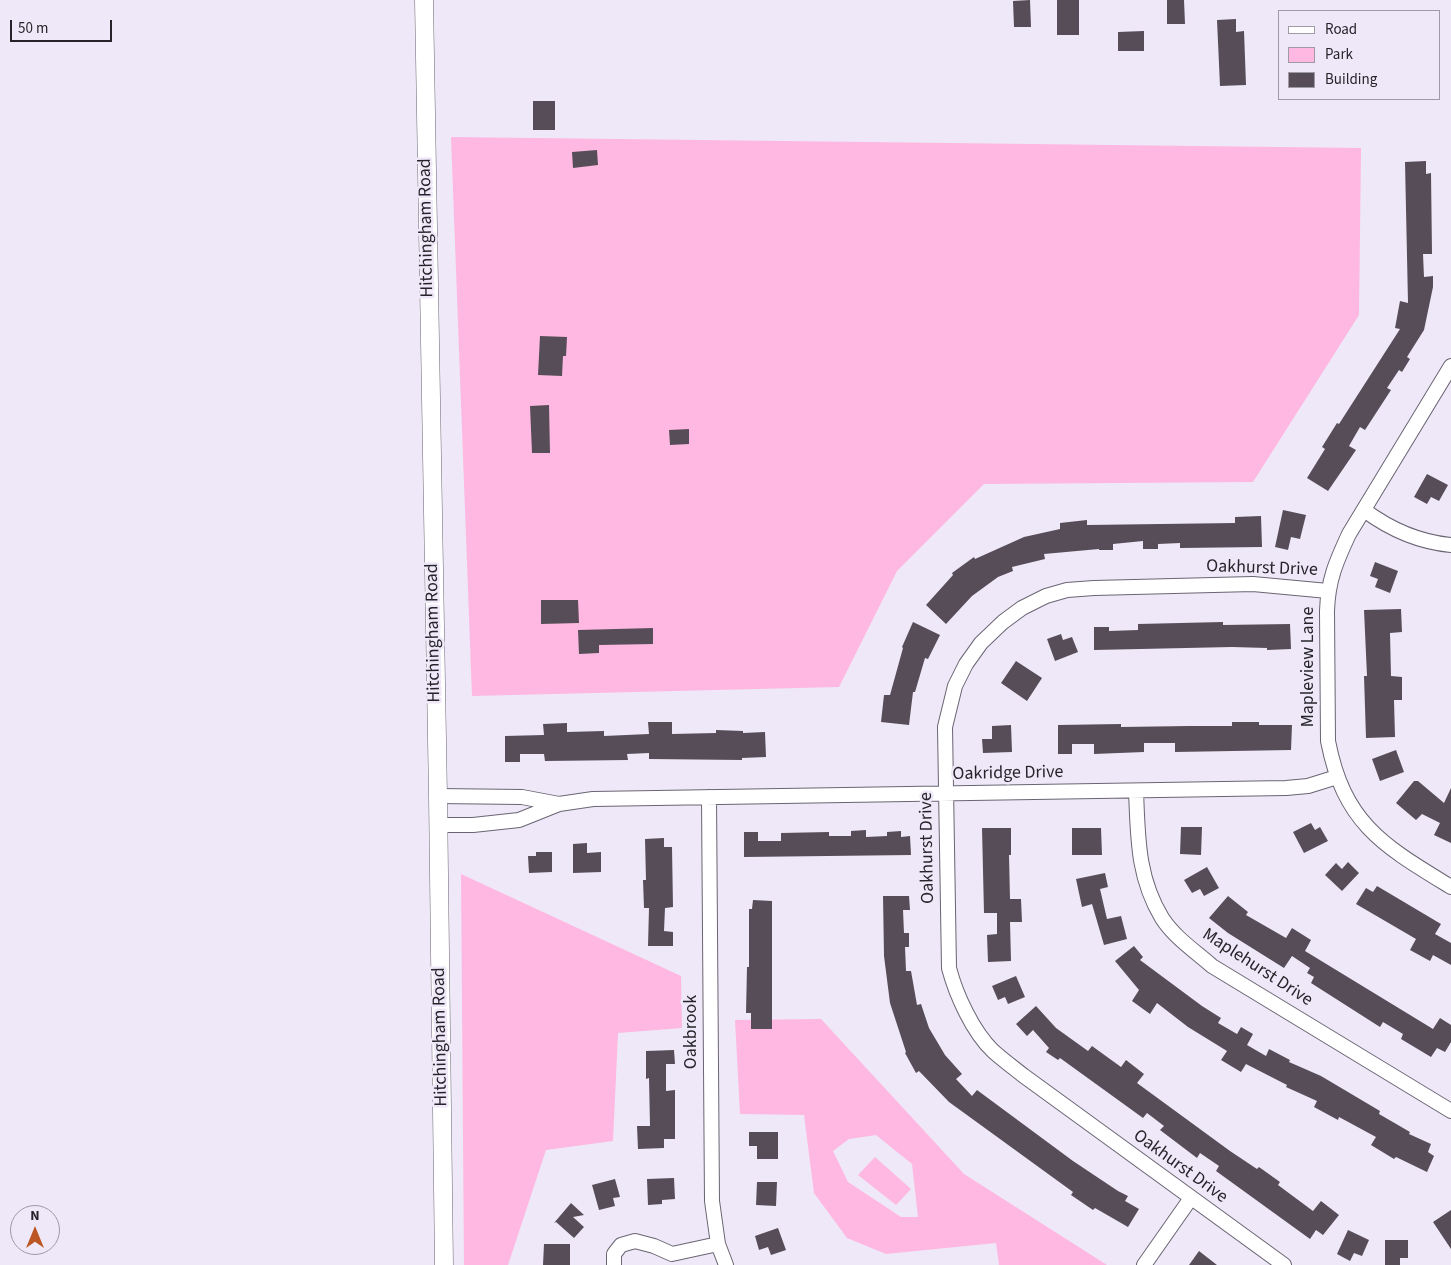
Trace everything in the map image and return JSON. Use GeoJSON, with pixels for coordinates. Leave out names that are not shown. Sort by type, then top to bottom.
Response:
{"type":"FeatureCollection","features":[{"type":"Feature","properties":{"kind":"street","name":"Hitchingham Road"},"geometry":{"type":"LineString","coordinates":[[424,0],[444,1265]]}},
{"type":"Feature","properties":{"kind":"street","name":"Mapleview Lane"},"geometry":{"type":"LineString","coordinates":[[1451,366],[1349,534],[1336,563],[1328,591],[1328,741],[1337,777],[1357,814],[1376,836],[1408,861],[1451,887]]}},
{"type":"Feature","properties":{"kind":"street"},"geometry":{"type":"LineString","coordinates":[[1364,510],[1396,530],[1422,541],[1451,546]]}},
{"type":"Feature","properties":{"kind":"street","name":"Oakhurst Drive"},"geometry":{"type":"LineString","coordinates":[[1284,1265],[1024,1076],[992,1050],[976,1028],[953,985],[949,968],[945,727],[955,686],[966,664],[981,643],[1003,622],[1022,608],[1046,596],[1060,592],[1094,588],[1253,584],[1328,591]]}},
{"type":"Feature","properties":{"kind":"street","name":"Oakridge Drive"},"geometry":{"type":"LineString","coordinates":[[438,826],[473,825],[519,820],[559,804],[593,798],[1286,788],[1308,786],[1337,777]]}},
{"type":"Feature","properties":{"kind":"street","name":"Maplehurst Drive"},"geometry":{"type":"LineString","coordinates":[[1136,790],[1141,869],[1151,896],[1163,919],[1183,942],[1212,966],[1451,1111]]}},
{"type":"Feature","properties":{"kind":"street","name":"Oakridge Drive"},"geometry":{"type":"LineString","coordinates":[[438,796],[522,797],[559,804]]}},
{"type":"Feature","properties":{"kind":"street","name":"Oakbrook"},"geometry":{"type":"LineString","coordinates":[[709,797],[712,1201],[718,1244],[726,1265]]}},
{"type":"Feature","properties":{"kind":"street"},"geometry":{"type":"LineString","coordinates":[[1144,1265],[1191,1198]]}},
{"type":"Feature","properties":{"kind":"street"},"geometry":{"type":"LineString","coordinates":[[614,1265],[614,1254],[620,1246],[635,1241],[654,1246],[672,1254],[718,1244]]}},
{"type":"Feature","properties":{"kind":"street"},"geometry":{"type":"LineString","coordinates":[[663,1265],[672,1254]]}},
{"type":"Feature","properties":{"kind":"green space"},"geometry":{"type":"Polygon","coordinates":[[[451,137],[1361,148],[1359,315],[1253,482],[984,484],[897,571],[839,687],[472,696],[451,137]]]}},
{"type":"Feature","properties":{"kind":"green space"},"geometry":{"type":"Polygon","coordinates":[[[461,874],[681,976],[682,1028],[618,1033],[613,1141],[546,1150],[508,1265],[464,1265],[461,874]]]}},
{"type":"Feature","properties":{"kind":"green space"},"geometry":{"type":"Polygon","coordinates":[[[821,1019],[964,1174],[1107,1265],[999,1265],[996,1243],[886,1254],[847,1238],[814,1193],[804,1115],[740,1114],[735,1020],[821,1019]],[[876,1135],[849,1139],[833,1151],[848,1182],[901,1217],[918,1217],[912,1164],[876,1135]]]}},
{"type":"Feature","properties":{"kind":"green space"},"geometry":{"type":"Polygon","coordinates":[[[875,1157],[911,1189],[896,1205],[858,1175],[875,1157]]]}},
{"type":"Feature","properties":{"kind":"building"},"geometry":{"type":"Polygon","coordinates":[[[1030,0],[1031,27],[1014,27],[1013,1],[1030,0]]]}},
{"type":"Feature","properties":{"kind":"building"},"geometry":{"type":"Polygon","coordinates":[[[1057,0],[1079,0],[1079,35],[1057,35],[1057,0]]]}},
{"type":"Feature","properties":{"kind":"building"},"geometry":{"type":"Polygon","coordinates":[[[1167,0],[1184,0],[1185,24],[1167,24],[1167,0]]]}},
{"type":"Feature","properties":{"kind":"building"},"geometry":{"type":"Polygon","coordinates":[[[1236,19],[1236,32],[1244,31],[1246,85],[1220,86],[1217,20],[1236,19]]]}},
{"type":"Feature","properties":{"kind":"building"},"geometry":{"type":"Polygon","coordinates":[[[1144,31],[1144,51],[1118,51],[1118,32],[1144,31]]]}},
{"type":"Feature","properties":{"kind":"building"},"geometry":{"type":"Polygon","coordinates":[[[533,101],[555,101],[555,130],[533,130],[533,101]]]}},
{"type":"Feature","properties":{"kind":"building"},"geometry":{"type":"Polygon","coordinates":[[[597,150],[598,165],[573,168],[572,152],[597,150]]]}},
{"type":"Feature","properties":{"kind":"building"},"geometry":{"type":"Polygon","coordinates":[[[1426,161],[1426,174],[1431,173],[1432,254],[1423,254],[1424,277],[1433,276],[1433,287],[1424,330],[1407,357],[1410,359],[1402,372],[1399,370],[1387,388],[1391,390],[1365,430],[1360,427],[1349,446],[1356,450],[1328,491],[1307,478],[1325,449],[1322,447],[1400,329],[1395,328],[1400,301],[1408,303],[1405,162],[1426,161]]]}},
{"type":"Feature","properties":{"kind":"building"},"geometry":{"type":"Polygon","coordinates":[[[540,336],[567,337],[566,356],[563,356],[562,376],[538,375],[540,336]]]}},
{"type":"Feature","properties":{"kind":"building"},"geometry":{"type":"Polygon","coordinates":[[[549,405],[550,453],[532,453],[530,406],[549,405]]]}},
{"type":"Feature","properties":{"kind":"building"},"geometry":{"type":"Polygon","coordinates":[[[689,429],[689,444],[670,445],[669,430],[689,429]]]}},
{"type":"Feature","properties":{"kind":"building"},"geometry":{"type":"Polygon","coordinates":[[[1427,474],[1448,485],[1439,501],[1431,497],[1427,504],[1414,497],[1427,474]]]}},
{"type":"Feature","properties":{"kind":"building"},"geometry":{"type":"Polygon","coordinates":[[[1283,510],[1306,515],[1300,539],[1291,537],[1288,550],[1275,547],[1283,510]]]}},
{"type":"Feature","properties":{"kind":"building"},"geometry":{"type":"Polygon","coordinates":[[[1261,516],[1262,547],[1180,548],[1180,543],[1158,544],[1158,549],[1143,549],[1143,541],[1113,544],[1113,550],[1099,549],[1044,554],[1045,559],[1012,567],[1013,571],[998,577],[972,596],[946,624],[926,605],[953,575],[952,573],[974,557],[975,559],[1024,537],[1060,529],[1060,523],[1087,520],[1087,525],[1235,523],[1235,517],[1261,516]]]}},
{"type":"Feature","properties":{"kind":"building"},"geometry":{"type":"Polygon","coordinates":[[[1375,562],[1398,571],[1390,593],[1375,587],[1378,579],[1370,576],[1375,562]]]}},
{"type":"Feature","properties":{"kind":"building"},"geometry":{"type":"Polygon","coordinates":[[[541,600],[578,600],[579,623],[541,624],[541,600]]]}},
{"type":"Feature","properties":{"kind":"building"},"geometry":{"type":"Polygon","coordinates":[[[1401,609],[1402,632],[1390,633],[1391,676],[1402,677],[1402,700],[1394,700],[1395,737],[1366,738],[1364,676],[1367,676],[1364,610],[1401,609]]]}},
{"type":"Feature","properties":{"kind":"building"},"geometry":{"type":"Polygon","coordinates":[[[913,622],[940,635],[928,659],[925,658],[915,692],[913,692],[909,725],[881,722],[884,695],[890,695],[902,647],[913,622]]]}},
{"type":"Feature","properties":{"kind":"building"},"geometry":{"type":"Polygon","coordinates":[[[1223,622],[1223,625],[1290,624],[1291,649],[1267,650],[1267,648],[1232,647],[1094,650],[1094,627],[1109,627],[1109,631],[1138,630],[1138,624],[1223,622]]]}},
{"type":"Feature","properties":{"kind":"building"},"geometry":{"type":"Polygon","coordinates":[[[653,628],[653,644],[599,645],[599,653],[579,654],[578,630],[653,628]]]}},
{"type":"Feature","properties":{"kind":"building"},"geometry":{"type":"Polygon","coordinates":[[[1061,634],[1063,640],[1072,637],[1078,652],[1055,661],[1047,639],[1061,634]]]}},
{"type":"Feature","properties":{"kind":"building"},"geometry":{"type":"Polygon","coordinates":[[[1016,661],[1042,678],[1027,701],[1001,683],[1016,661]]]}},
{"type":"Feature","properties":{"kind":"building"},"geometry":{"type":"Polygon","coordinates":[[[648,722],[672,722],[672,734],[716,733],[716,730],[743,731],[743,733],[765,732],[766,757],[742,758],[742,760],[649,759],[649,753],[627,754],[628,760],[545,761],[544,754],[520,754],[520,762],[505,762],[505,736],[544,735],[543,724],[567,723],[567,732],[604,731],[604,736],[649,734],[648,722]]]}},
{"type":"Feature","properties":{"kind":"building"},"geometry":{"type":"Polygon","coordinates":[[[1232,722],[1259,722],[1259,725],[1292,725],[1291,750],[1175,752],[1175,743],[1144,743],[1144,752],[1094,754],[1094,744],[1072,744],[1072,754],[1058,754],[1058,725],[1121,724],[1121,727],[1232,726],[1232,722]]]}},
{"type":"Feature","properties":{"kind":"building"},"geometry":{"type":"Polygon","coordinates":[[[1011,725],[1012,752],[983,753],[982,739],[992,739],[992,726],[1011,725]]]}},
{"type":"Feature","properties":{"kind":"building"},"geometry":{"type":"Polygon","coordinates":[[[1396,750],[1404,772],[1380,781],[1372,759],[1396,750]]]}},
{"type":"Feature","properties":{"kind":"building"},"geometry":{"type":"Polygon","coordinates":[[[1414,781],[1418,781],[1444,803],[1451,788],[1451,843],[1434,835],[1440,823],[1422,814],[1416,820],[1396,803],[1414,781]]]}},
{"type":"Feature","properties":{"kind":"building"},"geometry":{"type":"Polygon","coordinates":[[[1311,823],[1315,830],[1320,827],[1328,841],[1304,853],[1293,832],[1311,823]]]}},
{"type":"Feature","properties":{"kind":"building"},"geometry":{"type":"Polygon","coordinates":[[[1181,827],[1202,827],[1201,855],[1180,854],[1181,827]]]}},
{"type":"Feature","properties":{"kind":"building"},"geometry":{"type":"Polygon","coordinates":[[[982,828],[1011,828],[1011,855],[1009,855],[1010,899],[1021,899],[1022,922],[1010,922],[1011,961],[988,962],[987,935],[997,934],[997,913],[984,913],[982,828]]]}},
{"type":"Feature","properties":{"kind":"building"},"geometry":{"type":"Polygon","coordinates":[[[1072,828],[1101,828],[1102,855],[1072,855],[1072,828]]]}},
{"type":"Feature","properties":{"kind":"building"},"geometry":{"type":"Polygon","coordinates":[[[866,830],[866,837],[887,836],[887,832],[901,831],[901,837],[910,836],[911,855],[744,857],[744,832],[758,832],[758,841],[781,841],[781,833],[829,832],[829,836],[851,836],[851,831],[866,830]]]}},
{"type":"Feature","properties":{"kind":"building"},"geometry":{"type":"Polygon","coordinates":[[[664,838],[664,847],[672,847],[673,907],[665,908],[664,931],[673,932],[673,946],[648,946],[649,908],[644,908],[643,880],[646,880],[645,839],[664,838]]]}},
{"type":"Feature","properties":{"kind":"building"},"geometry":{"type":"Polygon","coordinates":[[[587,843],[587,853],[601,852],[601,872],[573,873],[573,844],[587,843]]]}},
{"type":"Feature","properties":{"kind":"building"},"geometry":{"type":"Polygon","coordinates":[[[536,852],[552,852],[552,872],[529,873],[528,856],[536,856],[536,852]]]}},
{"type":"Feature","properties":{"kind":"building"},"geometry":{"type":"Polygon","coordinates":[[[1348,862],[1359,873],[1342,891],[1325,875],[1336,863],[1342,869],[1348,862]]]}},
{"type":"Feature","properties":{"kind":"building"},"geometry":{"type":"Polygon","coordinates":[[[1207,867],[1219,888],[1204,896],[1200,889],[1192,893],[1184,880],[1207,867]]]}},
{"type":"Feature","properties":{"kind":"building"},"geometry":{"type":"Polygon","coordinates":[[[1105,873],[1108,887],[1100,889],[1107,919],[1121,916],[1127,939],[1104,945],[1092,904],[1082,907],[1076,879],[1105,873]]]}},
{"type":"Feature","properties":{"kind":"building"},"geometry":{"type":"Polygon","coordinates":[[[1377,886],[1441,924],[1435,934],[1451,943],[1451,965],[1433,955],[1430,961],[1410,950],[1416,939],[1356,904],[1366,888],[1373,892],[1377,886]]]}},
{"type":"Feature","properties":{"kind":"building"},"geometry":{"type":"Polygon","coordinates":[[[883,896],[909,896],[910,910],[903,910],[904,933],[909,933],[909,947],[905,947],[906,971],[911,971],[917,1005],[921,1004],[929,1028],[945,1055],[962,1074],[956,1079],[972,1096],[977,1090],[1073,1161],[1128,1196],[1125,1201],[1139,1209],[1128,1227],[1095,1208],[1093,1210],[1071,1195],[1073,1192],[949,1102],[919,1071],[916,1073],[905,1053],[890,1003],[884,956],[883,896]]]}},
{"type":"Feature","properties":{"kind":"building"},"geometry":{"type":"Polygon","coordinates":[[[1228,896],[1248,912],[1246,915],[1286,938],[1292,928],[1311,940],[1305,951],[1433,1029],[1440,1018],[1451,1025],[1451,1042],[1445,1052],[1437,1048],[1431,1057],[1401,1039],[1403,1034],[1383,1022],[1380,1027],[1311,983],[1314,977],[1307,973],[1310,968],[1292,956],[1284,968],[1228,933],[1209,918],[1228,896]]]}},
{"type":"Feature","properties":{"kind":"building"},"geometry":{"type":"Polygon","coordinates":[[[753,900],[772,901],[772,1029],[751,1029],[751,1013],[746,1013],[747,967],[749,967],[749,909],[752,909],[753,900]]]}},
{"type":"Feature","properties":{"kind":"building"},"geometry":{"type":"Polygon","coordinates":[[[1134,946],[1143,957],[1140,960],[1221,1018],[1218,1023],[1237,1034],[1241,1027],[1253,1034],[1247,1045],[1266,1056],[1269,1049],[1290,1060],[1289,1062],[1321,1076],[1380,1111],[1379,1114],[1410,1132],[1409,1134],[1431,1144],[1428,1152],[1434,1156],[1427,1172],[1396,1157],[1394,1159],[1371,1145],[1376,1137],[1339,1117],[1338,1120],[1314,1107],[1317,1101],[1286,1087],[1287,1085],[1246,1064],[1241,1072],[1221,1060],[1227,1051],[1188,1027],[1157,1003],[1150,1014],[1132,1001],[1139,990],[1115,961],[1134,946]]]}},
{"type":"Feature","properties":{"kind":"building"},"geometry":{"type":"Polygon","coordinates":[[[1016,976],[1025,997],[1008,1004],[1005,997],[998,1000],[992,986],[1016,976]]]}},
{"type":"Feature","properties":{"kind":"building"},"geometry":{"type":"Polygon","coordinates":[[[1036,1006],[1056,1028],[1088,1051],[1092,1046],[1121,1067],[1126,1060],[1144,1074],[1137,1083],[1230,1151],[1257,1169],[1259,1167],[1280,1182],[1278,1185],[1313,1211],[1321,1201],[1339,1215],[1323,1235],[1316,1230],[1310,1239],[1216,1171],[1219,1166],[1200,1153],[1197,1158],[1160,1130],[1164,1126],[1147,1113],[1143,1118],[1060,1058],[1058,1060],[1046,1052],[1049,1048],[1033,1030],[1027,1036],[1016,1024],[1036,1006]]]}},
{"type":"Feature","properties":{"kind":"building"},"geometry":{"type":"Polygon","coordinates":[[[674,1050],[675,1064],[666,1064],[666,1091],[675,1090],[675,1139],[664,1139],[664,1148],[638,1149],[637,1126],[650,1126],[649,1078],[646,1079],[646,1051],[674,1050]]]}},
{"type":"Feature","properties":{"kind":"building"},"geometry":{"type":"Polygon","coordinates":[[[749,1132],[778,1132],[778,1159],[757,1159],[757,1146],[749,1146],[749,1132]]]}},
{"type":"Feature","properties":{"kind":"building"},"geometry":{"type":"Polygon","coordinates":[[[674,1178],[675,1199],[662,1200],[662,1204],[648,1205],[647,1179],[674,1178]]]}},
{"type":"Feature","properties":{"kind":"building"},"geometry":{"type":"Polygon","coordinates":[[[615,1179],[620,1197],[613,1198],[615,1206],[599,1210],[592,1185],[615,1179]]]}},
{"type":"Feature","properties":{"kind":"building"},"geometry":{"type":"Polygon","coordinates":[[[757,1182],[777,1182],[776,1206],[756,1205],[757,1182]]]}},
{"type":"Feature","properties":{"kind":"building"},"geometry":{"type":"Polygon","coordinates":[[[571,1203],[584,1215],[573,1217],[584,1227],[574,1238],[556,1222],[554,1223],[571,1203]]]}},
{"type":"Feature","properties":{"kind":"building"},"geometry":{"type":"Polygon","coordinates":[[[1451,1210],[1451,1249],[1433,1222],[1451,1210]]]}},
{"type":"Feature","properties":{"kind":"building"},"geometry":{"type":"Polygon","coordinates":[[[778,1228],[786,1250],[771,1255],[768,1247],[759,1250],[755,1236],[778,1228]]]}},
{"type":"Feature","properties":{"kind":"building"},"geometry":{"type":"Polygon","coordinates":[[[1348,1230],[1369,1240],[1362,1256],[1354,1253],[1350,1261],[1337,1254],[1348,1230]]]}},
{"type":"Feature","properties":{"kind":"building"},"geometry":{"type":"Polygon","coordinates":[[[1385,1240],[1408,1240],[1408,1258],[1400,1258],[1400,1265],[1385,1265],[1385,1240]]]}},
{"type":"Feature","properties":{"kind":"building"},"geometry":{"type":"Polygon","coordinates":[[[544,1244],[570,1244],[570,1265],[543,1265],[544,1244]]]}},
{"type":"Feature","properties":{"kind":"building"},"geometry":{"type":"Polygon","coordinates":[[[1199,1251],[1217,1265],[1189,1265],[1199,1251]]]}}]}
